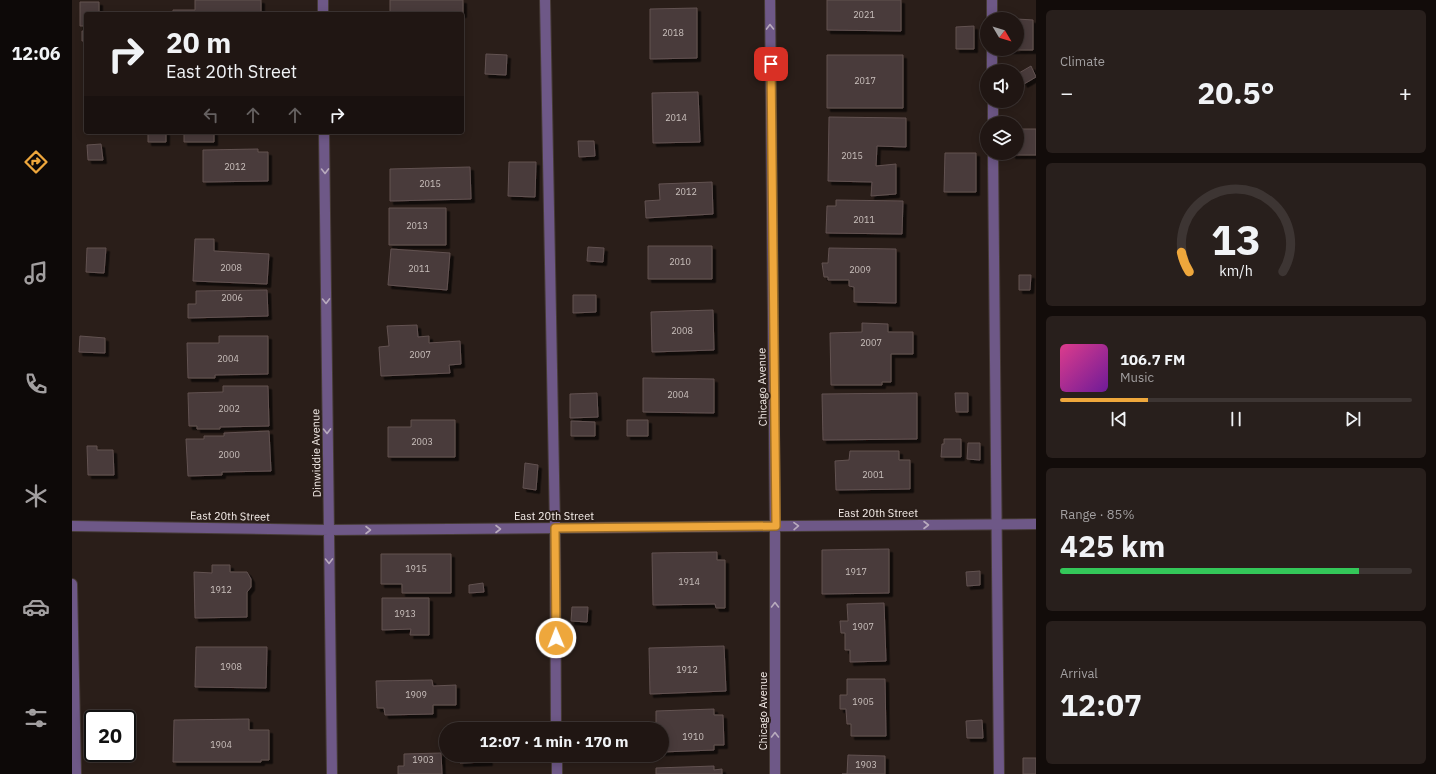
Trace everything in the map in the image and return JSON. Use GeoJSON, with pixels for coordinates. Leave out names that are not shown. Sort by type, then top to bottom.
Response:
{"type":"FeatureCollection","features":[{"type":"Feature","properties":{"kind":"street"},"geometry":{"type":"LineString","coordinates":[[323,0],[323,12]]}},
{"type":"Feature","properties":{"kind":"street"},"geometry":{"type":"LineString","coordinates":[[545,0],[555,528],[556,722]]}},
{"type":"Feature","properties":{"kind":"street","name":"Chicago Avenue"},"geometry":{"type":"LineString","coordinates":[[770,0],[776,526],[775,774]]}},
{"type":"Feature","properties":{"kind":"street"},"geometry":{"type":"LineString","coordinates":[[992,0],[992,12]]}},
{"type":"Feature","properties":{"kind":"street","name":"Dinwiddie Avenue"},"geometry":{"type":"LineString","coordinates":[[324,134],[332,774]]}},
{"type":"Feature","properties":{"kind":"street"},"geometry":{"type":"LineString","coordinates":[[993,160],[999,774]]}},
{"type":"Feature","properties":{"kind":"street","name":"East 20th Street"},"geometry":{"type":"LineString","coordinates":[[72,526],[329,530],[1036,524]]}},
{"type":"Feature","properties":{"kind":"street"},"geometry":{"type":"LineString","coordinates":[[72,584],[76,774]]}},
{"type":"Feature","properties":{"kind":"street"},"geometry":{"type":"LineString","coordinates":[[556,762],[557,774]]}},
{"type":"Feature","properties":{"kind":"building"},"geometry":{"type":"Polygon","coordinates":[[[195,0],[261,0],[261,12],[173,12],[173,10],[195,10],[195,0]]]}},
{"type":"Feature","properties":{"kind":"building"},"geometry":{"type":"Polygon","coordinates":[[[390,0],[463,0],[463,12],[390,12],[390,0]]]}},
{"type":"Feature","properties":{"kind":"building"},"geometry":{"type":"Polygon","coordinates":[[[827,0],[901,0],[901,31],[827,30],[827,0]]]}},
{"type":"Feature","properties":{"kind":"building"},"geometry":{"type":"Polygon","coordinates":[[[80,2],[99,2],[99,12],[84,12],[84,26],[80,26],[80,2]]]}},
{"type":"Feature","properties":{"kind":"building"},"geometry":{"type":"Polygon","coordinates":[[[697,8],[697,58],[650,59],[650,9],[697,8]]]}},
{"type":"Feature","properties":{"kind":"building"},"geometry":{"type":"Polygon","coordinates":[[[1024,19],[1033,20],[1033,50],[1024,50],[1024,19]]]}},
{"type":"Feature","properties":{"kind":"building"},"geometry":{"type":"Polygon","coordinates":[[[974,26],[974,49],[956,49],[956,27],[974,26]]]}},
{"type":"Feature","properties":{"kind":"building"},"geometry":{"type":"Polygon","coordinates":[[[82,31],[84,31],[84,41],[82,41],[82,31]]]}},
{"type":"Feature","properties":{"kind":"building"},"geometry":{"type":"Polygon","coordinates":[[[486,54],[507,55],[506,75],[485,74],[486,54]]]}},
{"type":"Feature","properties":{"kind":"building"},"geometry":{"type":"Polygon","coordinates":[[[827,55],[903,55],[903,108],[827,108],[827,55]]]}},
{"type":"Feature","properties":{"kind":"building"},"geometry":{"type":"Polygon","coordinates":[[[1031,66],[1036,77],[1024,84],[1024,70],[1031,66]]]}},
{"type":"Feature","properties":{"kind":"building"},"geometry":{"type":"Polygon","coordinates":[[[698,92],[700,142],[653,143],[652,93],[698,92]]]}},
{"type":"Feature","properties":{"kind":"building"},"geometry":{"type":"Polygon","coordinates":[[[829,117],[906,118],[906,147],[877,146],[876,166],[896,164],[896,194],[871,196],[872,182],[828,181],[829,117]]]}},
{"type":"Feature","properties":{"kind":"building"},"geometry":{"type":"Polygon","coordinates":[[[1024,129],[1036,129],[1036,155],[1024,155],[1024,129]]]}},
{"type":"Feature","properties":{"kind":"building"},"geometry":{"type":"Polygon","coordinates":[[[148,134],[166,134],[166,142],[148,142],[148,134]]]}},
{"type":"Feature","properties":{"kind":"building"},"geometry":{"type":"Polygon","coordinates":[[[184,134],[214,134],[214,142],[184,142],[184,134]]]}},
{"type":"Feature","properties":{"kind":"building"},"geometry":{"type":"Polygon","coordinates":[[[578,141],[594,141],[595,156],[579,157],[578,141]]]}},
{"type":"Feature","properties":{"kind":"building"},"geometry":{"type":"Polygon","coordinates":[[[101,144],[103,160],[88,160],[87,145],[101,144]]]}},
{"type":"Feature","properties":{"kind":"building"},"geometry":{"type":"Polygon","coordinates":[[[258,149],[258,152],[268,152],[268,181],[203,182],[203,150],[258,149]]]}},
{"type":"Feature","properties":{"kind":"building"},"geometry":{"type":"Polygon","coordinates":[[[945,153],[976,153],[976,192],[944,192],[945,153]]]}},
{"type":"Feature","properties":{"kind":"building"},"geometry":{"type":"Polygon","coordinates":[[[509,162],[536,162],[535,197],[508,196],[509,162]]]}},
{"type":"Feature","properties":{"kind":"building"},"geometry":{"type":"Polygon","coordinates":[[[470,167],[471,199],[390,201],[390,169],[470,167]]]}},
{"type":"Feature","properties":{"kind":"building"},"geometry":{"type":"Polygon","coordinates":[[[712,182],[713,214],[646,218],[645,201],[660,200],[659,184],[712,182]]]}},
{"type":"Feature","properties":{"kind":"building"},"geometry":{"type":"Polygon","coordinates":[[[836,200],[903,201],[902,234],[826,233],[827,206],[836,206],[836,200]]]}},
{"type":"Feature","properties":{"kind":"building"},"geometry":{"type":"Polygon","coordinates":[[[389,208],[446,208],[446,245],[389,245],[389,208]]]}},
{"type":"Feature","properties":{"kind":"building"},"geometry":{"type":"Polygon","coordinates":[[[195,239],[214,239],[214,251],[269,254],[267,284],[193,281],[195,239]]]}},
{"type":"Feature","properties":{"kind":"building"},"geometry":{"type":"Polygon","coordinates":[[[648,246],[712,246],[712,279],[648,279],[648,246]]]}},
{"type":"Feature","properties":{"kind":"building"},"geometry":{"type":"Polygon","coordinates":[[[588,247],[604,248],[603,262],[587,261],[588,247]]]}},
{"type":"Feature","properties":{"kind":"building"},"geometry":{"type":"Polygon","coordinates":[[[87,248],[106,248],[104,273],[86,272],[87,248]]]}},
{"type":"Feature","properties":{"kind":"building"},"geometry":{"type":"Polygon","coordinates":[[[829,248],[896,249],[896,303],[854,302],[854,287],[849,286],[849,280],[828,280],[828,277],[824,277],[822,263],[828,263],[829,248]]]}},
{"type":"Feature","properties":{"kind":"building"},"geometry":{"type":"Polygon","coordinates":[[[391,249],[450,253],[447,290],[388,285],[391,249]]]}},
{"type":"Feature","properties":{"kind":"building"},"geometry":{"type":"Polygon","coordinates":[[[1019,275],[1031,275],[1030,290],[1019,290],[1019,275]]]}},
{"type":"Feature","properties":{"kind":"building"},"geometry":{"type":"Polygon","coordinates":[[[267,290],[268,316],[188,318],[188,304],[196,304],[196,291],[267,290]]]}},
{"type":"Feature","properties":{"kind":"building"},"geometry":{"type":"Polygon","coordinates":[[[573,295],[596,295],[596,312],[573,313],[573,295]]]}},
{"type":"Feature","properties":{"kind":"building"},"geometry":{"type":"Polygon","coordinates":[[[713,310],[714,350],[652,352],[651,312],[713,310]]]}},
{"type":"Feature","properties":{"kind":"building"},"geometry":{"type":"Polygon","coordinates":[[[862,323],[888,324],[888,332],[913,332],[913,354],[891,354],[891,382],[882,382],[882,385],[831,385],[830,333],[862,332],[862,323]]]}},
{"type":"Feature","properties":{"kind":"building"},"geometry":{"type":"Polygon","coordinates":[[[417,325],[418,337],[429,336],[429,343],[460,341],[461,364],[449,365],[450,373],[381,376],[379,347],[389,346],[387,326],[417,325]]]}},
{"type":"Feature","properties":{"kind":"building"},"geometry":{"type":"Polygon","coordinates":[[[80,336],[105,338],[105,353],[79,352],[80,336]]]}},
{"type":"Feature","properties":{"kind":"building"},"geometry":{"type":"Polygon","coordinates":[[[219,336],[268,336],[268,374],[215,375],[215,378],[188,378],[187,343],[219,343],[219,336]]]}},
{"type":"Feature","properties":{"kind":"building"},"geometry":{"type":"Polygon","coordinates":[[[643,378],[714,379],[714,413],[643,412],[643,378]]]}},
{"type":"Feature","properties":{"kind":"building"},"geometry":{"type":"Polygon","coordinates":[[[223,386],[268,386],[269,426],[197,429],[197,426],[189,426],[188,393],[223,392],[223,386]]]}},
{"type":"Feature","properties":{"kind":"building"},"geometry":{"type":"Polygon","coordinates":[[[597,393],[598,417],[570,418],[570,394],[597,393]]]}},
{"type":"Feature","properties":{"kind":"building"},"geometry":{"type":"Polygon","coordinates":[[[917,393],[917,439],[823,440],[822,394],[917,393]]]}},
{"type":"Feature","properties":{"kind":"building"},"geometry":{"type":"Polygon","coordinates":[[[955,393],[968,393],[968,412],[956,412],[955,393]]]}},
{"type":"Feature","properties":{"kind":"building"},"geometry":{"type":"Polygon","coordinates":[[[411,420],[455,420],[455,457],[388,457],[388,427],[411,427],[411,420]]]}},
{"type":"Feature","properties":{"kind":"building"},"geometry":{"type":"Polygon","coordinates":[[[627,420],[648,420],[648,436],[627,436],[627,420]]]}},
{"type":"Feature","properties":{"kind":"building"},"geometry":{"type":"Polygon","coordinates":[[[571,421],[595,422],[595,436],[571,436],[571,421]]]}},
{"type":"Feature","properties":{"kind":"building"},"geometry":{"type":"Polygon","coordinates":[[[269,431],[271,471],[222,472],[222,475],[188,476],[186,439],[204,439],[204,436],[224,436],[224,433],[269,431]]]}},
{"type":"Feature","properties":{"kind":"building"},"geometry":{"type":"Polygon","coordinates":[[[944,439],[961,439],[961,457],[941,457],[944,439]]]}},
{"type":"Feature","properties":{"kind":"building"},"geometry":{"type":"Polygon","coordinates":[[[968,443],[980,443],[980,460],[967,459],[968,443]]]}},
{"type":"Feature","properties":{"kind":"building"},"geometry":{"type":"Polygon","coordinates":[[[87,446],[97,446],[97,450],[113,450],[114,475],[88,475],[87,446]]]}},
{"type":"Feature","properties":{"kind":"building"},"geometry":{"type":"Polygon","coordinates":[[[850,451],[899,451],[899,460],[910,460],[910,489],[836,490],[835,461],[849,460],[850,451]]]}},
{"type":"Feature","properties":{"kind":"building"},"geometry":{"type":"Polygon","coordinates":[[[525,463],[538,465],[536,490],[523,488],[525,463]]]}},
{"type":"Feature","properties":{"kind":"building"},"geometry":{"type":"Polygon","coordinates":[[[889,549],[889,593],[822,594],[822,550],[889,549]]]}},
{"type":"Feature","properties":{"kind":"building"},"geometry":{"type":"Polygon","coordinates":[[[717,552],[717,560],[725,560],[725,608],[716,608],[715,604],[653,605],[652,553],[717,552]]]}},
{"type":"Feature","properties":{"kind":"building"},"geometry":{"type":"Polygon","coordinates":[[[381,554],[451,554],[451,593],[402,593],[402,584],[381,584],[381,554]]]}},
{"type":"Feature","properties":{"kind":"building"},"geometry":{"type":"Polygon","coordinates":[[[212,565],[230,565],[230,572],[247,572],[251,579],[251,587],[247,592],[247,617],[195,618],[194,572],[212,573],[212,565]]]}},
{"type":"Feature","properties":{"kind":"building"},"geometry":{"type":"Polygon","coordinates":[[[980,571],[980,585],[967,586],[966,572],[980,571]]]}},
{"type":"Feature","properties":{"kind":"building"},"geometry":{"type":"Polygon","coordinates":[[[483,583],[484,592],[469,593],[469,585],[483,583]]]}},
{"type":"Feature","properties":{"kind":"building"},"geometry":{"type":"Polygon","coordinates":[[[382,598],[429,598],[429,635],[410,635],[411,629],[382,630],[382,598]]]}},
{"type":"Feature","properties":{"kind":"building"},"geometry":{"type":"Polygon","coordinates":[[[884,603],[886,661],[850,662],[850,650],[845,650],[845,633],[841,633],[840,621],[848,621],[847,604],[884,603]]]}},
{"type":"Feature","properties":{"kind":"building"},"geometry":{"type":"Polygon","coordinates":[[[572,607],[588,607],[587,622],[571,621],[572,607]]]}},
{"type":"Feature","properties":{"kind":"building"},"geometry":{"type":"Polygon","coordinates":[[[724,646],[726,691],[650,694],[649,648],[724,646]]]}},
{"type":"Feature","properties":{"kind":"building"},"geometry":{"type":"Polygon","coordinates":[[[196,647],[267,647],[266,688],[195,687],[196,647]]]}},
{"type":"Feature","properties":{"kind":"building"},"geometry":{"type":"Polygon","coordinates":[[[847,679],[885,679],[886,736],[851,736],[851,724],[847,724],[846,709],[840,709],[840,695],[847,695],[847,679]]]}},
{"type":"Feature","properties":{"kind":"building"},"geometry":{"type":"Polygon","coordinates":[[[432,680],[433,686],[456,685],[456,705],[433,705],[433,714],[385,715],[384,708],[377,708],[376,681],[432,680]]]}},
{"type":"Feature","properties":{"kind":"building"},"geometry":{"type":"Polygon","coordinates":[[[714,709],[714,715],[723,715],[724,745],[714,745],[714,750],[669,752],[669,722],[656,722],[656,711],[714,709]]]}},
{"type":"Feature","properties":{"kind":"building"},"geometry":{"type":"Polygon","coordinates":[[[249,719],[249,730],[269,730],[269,760],[261,760],[261,762],[173,762],[174,720],[249,719]]]}},
{"type":"Feature","properties":{"kind":"building"},"geometry":{"type":"Polygon","coordinates":[[[982,720],[983,738],[967,738],[966,721],[982,720]]]}},
{"type":"Feature","properties":{"kind":"building"},"geometry":{"type":"Polygon","coordinates":[[[439,753],[439,762],[441,762],[442,774],[398,774],[398,766],[404,766],[404,754],[439,753]]]}},
{"type":"Feature","properties":{"kind":"building"},"geometry":{"type":"Polygon","coordinates":[[[848,755],[885,756],[885,774],[847,774],[848,755]]]}},
{"type":"Feature","properties":{"kind":"building"},"geometry":{"type":"Polygon","coordinates":[[[1023,758],[1036,758],[1036,774],[1023,774],[1023,758]]]}},
{"type":"Feature","properties":{"kind":"building"},"geometry":{"type":"Polygon","coordinates":[[[460,762],[489,762],[460,763],[460,762]]]}},
{"type":"Feature","properties":{"kind":"building"},"geometry":{"type":"Polygon","coordinates":[[[714,766],[714,770],[722,769],[722,774],[656,774],[656,768],[714,766]]]}},
{"type":"Feature","properties":{"kind":"route"},"geometry":{"type":"LineString","coordinates":[[556,638],[555,528],[776,526],[771,64]]}}]}
